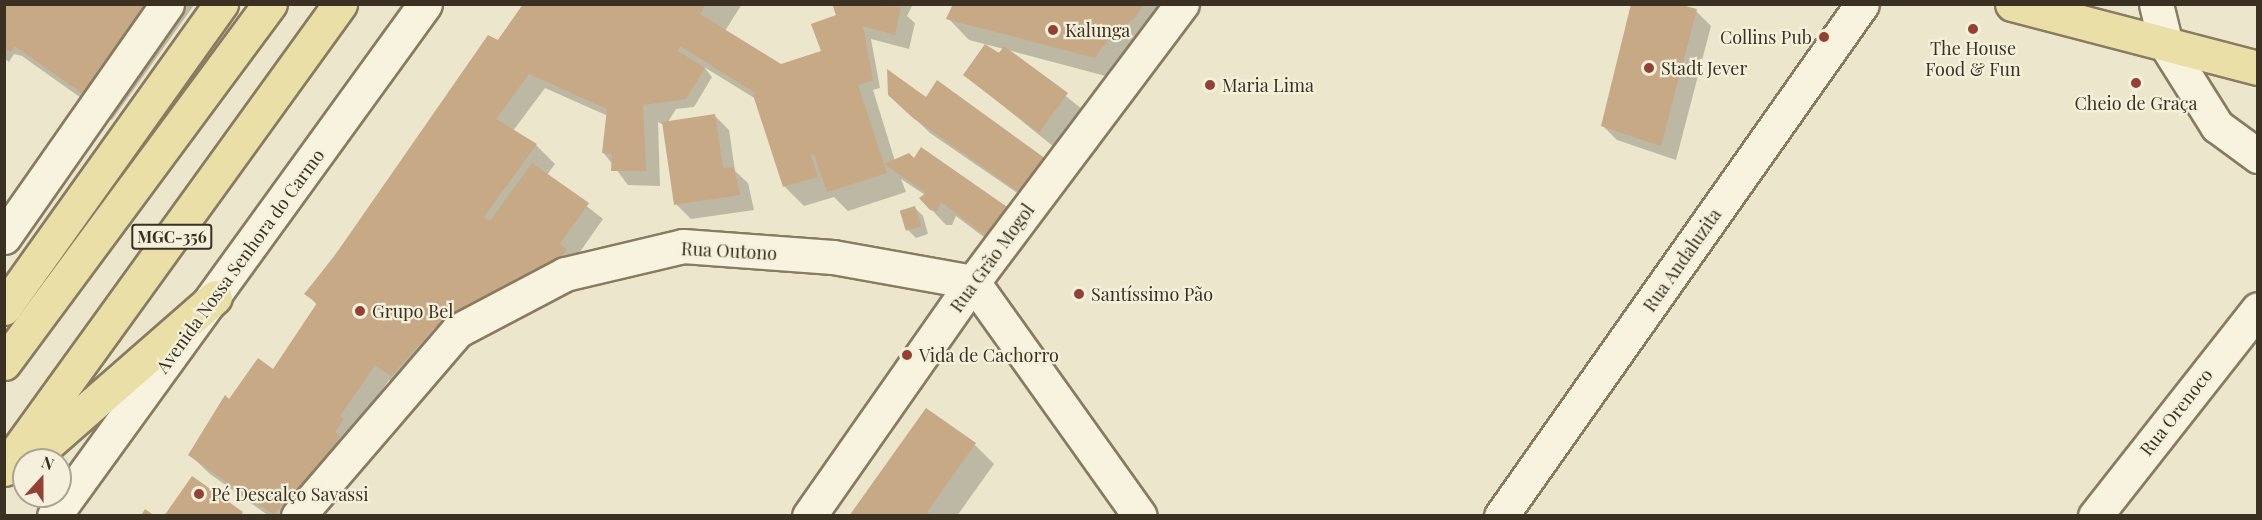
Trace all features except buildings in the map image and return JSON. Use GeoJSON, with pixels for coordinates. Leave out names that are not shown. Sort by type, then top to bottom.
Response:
{"type":"FeatureCollection","features":[{"type":"Feature","properties":{"kind":"main road"},"geometry":{"type":"LineString","coordinates":[[4,308],[221,4]]}},
{"type":"Feature","properties":{"kind":"main road","name":"MGC-356"},"geometry":{"type":"LineString","coordinates":[[4,363],[270,4]]}},
{"type":"Feature","properties":{"kind":"main road","name":"MGC-356"},"geometry":{"type":"LineString","coordinates":[[4,469],[340,4]]}},
{"type":"Feature","properties":{"kind":"main road"},"geometry":{"type":"LineString","coordinates":[[2012,4],[2258,68]]}},
{"type":"Feature","properties":{"kind":"main road"},"geometry":{"type":"LineString","coordinates":[[43,448],[215,297]]}},
{"type":"Feature","properties":{"kind":"street"},"geometry":{"type":"LineString","coordinates":[[4,237],[167,4]]}},
{"type":"Feature","properties":{"kind":"street","name":"Avenida Nossa Senhora do Carmo"},"geometry":{"type":"LineString","coordinates":[[54,516],[215,297],[425,4]]}},
{"type":"Feature","properties":{"kind":"street","name":"Rua Grão Mogol"},"geometry":{"type":"LineString","coordinates":[[809,516],[973,282],[1182,4]]}},
{"type":"Feature","properties":{"kind":"street","name":"Rua Andaluzita"},"geometry":{"type":"LineString","coordinates":[[1501,516],[1862,4]]}},
{"type":"Feature","properties":{"kind":"street"},"geometry":{"type":"LineString","coordinates":[[2156,4],[2166,45],[2217,126],[2258,156]]}},
{"type":"Feature","properties":{"kind":"street","name":"Rua Outono"},"geometry":{"type":"LineString","coordinates":[[298,516],[457,331],[565,274],[683,246],[833,257],[973,282]]}},
{"type":"Feature","properties":{"kind":"street"},"geometry":{"type":"LineString","coordinates":[[973,282],[1140,516]]}},
{"type":"Feature","properties":{"kind":"street","name":"Rua Orenoco"},"geometry":{"type":"LineString","coordinates":[[2095,516],[2258,309]]}},
{"type":"Feature","properties":{"kind":"place","name":"The House Food & Fun"},"geometry":{"type":"Point","coordinates":[1973,29]}},
{"type":"Feature","properties":{"kind":"place","name":"Kalunga"},"geometry":{"type":"Point","coordinates":[1053,30]}},
{"type":"Feature","properties":{"kind":"place","name":"Collins Pub"},"geometry":{"type":"Point","coordinates":[1824,37]}},
{"type":"Feature","properties":{"kind":"place","name":"Stadt Jever"},"geometry":{"type":"Point","coordinates":[1649,68]}},
{"type":"Feature","properties":{"kind":"place","name":"Cheio de Graça"},"geometry":{"type":"Point","coordinates":[2136,83]}},
{"type":"Feature","properties":{"kind":"place","name":"Maria Lima"},"geometry":{"type":"Point","coordinates":[1210,85]}},
{"type":"Feature","properties":{"kind":"place","name":"Santíssimo Pão"},"geometry":{"type":"Point","coordinates":[1079,294]}},
{"type":"Feature","properties":{"kind":"place","name":"Grupo Bel"},"geometry":{"type":"Point","coordinates":[360,311]}},
{"type":"Feature","properties":{"kind":"place","name":"Vida de Cachorro"},"geometry":{"type":"Point","coordinates":[907,355]}},
{"type":"Feature","properties":{"kind":"place","name":"Pé Descalço Savassi"},"geometry":{"type":"Point","coordinates":[199,494]}}]}
